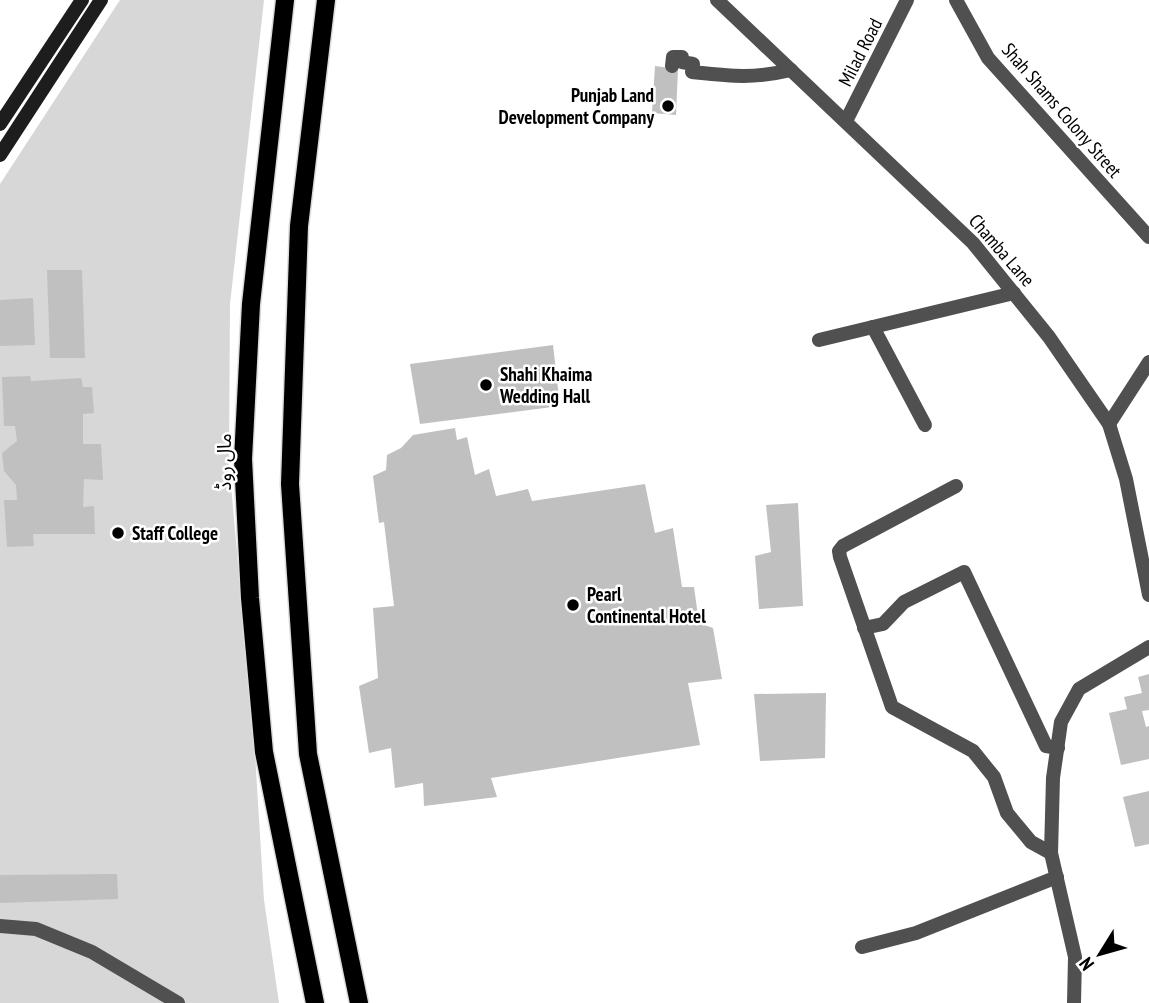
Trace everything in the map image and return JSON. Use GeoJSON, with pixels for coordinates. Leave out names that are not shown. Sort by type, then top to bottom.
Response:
{"type":"FeatureCollection","features":[{"type":"Feature","properties":{"kind":"main road"},"geometry":{"type":"LineString","coordinates":[[0,124],[82,0]]}},
{"type":"Feature","properties":{"kind":"main road"},"geometry":{"type":"LineString","coordinates":[[0,155],[101,0]]}},
{"type":"Feature","properties":{"kind":"main road","name":"مال روڈ"},"geometry":{"type":"LineString","coordinates":[[285,0],[251,304],[243,459],[250,598],[264,752],[316,1003]]}},
{"type":"Feature","properties":{"kind":"main road"},"geometry":{"type":"LineString","coordinates":[[326,0],[299,226],[290,484],[308,754],[359,1003]]}},
{"type":"Feature","properties":{"kind":"street","name":"Chamba Lane"},"geometry":{"type":"LineString","coordinates":[[717,0],[973,243],[1049,337],[1109,424],[1126,479],[1149,595]]}},
{"type":"Feature","properties":{"kind":"street","name":"Milad Road"},"geometry":{"type":"LineString","coordinates":[[846,121],[908,0]]}},
{"type":"Feature","properties":{"kind":"street","name":"Shah Shams Colony Street"},"geometry":{"type":"LineString","coordinates":[[956,0],[988,58],[1149,237]]}},
{"type":"Feature","properties":{"kind":"street"},"geometry":{"type":"LineString","coordinates":[[672,66],[673,57],[682,57],[682,62],[693,64],[692,72],[733,78],[764,76],[791,70]]}},
{"type":"Feature","properties":{"kind":"street"},"geometry":{"type":"LineString","coordinates":[[819,340],[1014,293]]}},
{"type":"Feature","properties":{"kind":"street"},"geometry":{"type":"LineString","coordinates":[[873,327],[925,425]]}},
{"type":"Feature","properties":{"kind":"street"},"geometry":{"type":"LineString","coordinates":[[1109,424],[1149,362]]}},
{"type":"Feature","properties":{"kind":"street"},"geometry":{"type":"LineString","coordinates":[[956,486],[838,551],[892,707],[974,751],[994,777],[1007,813],[1031,842],[1051,853]]}},
{"type":"Feature","properties":{"kind":"street"},"geometry":{"type":"LineString","coordinates":[[864,628],[883,624],[904,602],[964,572],[1047,748],[1058,748]]}},
{"type":"Feature","properties":{"kind":"street"},"geometry":{"type":"LineString","coordinates":[[1074,1003],[1075,957],[1051,853],[1053,778],[1061,722],[1079,690],[1149,647]]}},
{"type":"Feature","properties":{"kind":"street"},"geometry":{"type":"LineString","coordinates":[[862,947],[916,933],[1057,877]]}},
{"type":"Feature","properties":{"kind":"street"},"geometry":{"type":"LineString","coordinates":[[0,926],[36,929],[92,952],[178,1003]]}},
{"type":"Feature","properties":{"kind":"shaded area","name":"Staff College"},"geometry":{"type":"Polygon","coordinates":[[[120,0],[264,0],[230,304],[229,463],[255,754],[264,900],[279,1003],[0,1003],[0,184],[120,0]]]}},
{"type":"Feature","properties":{"kind":"building"},"geometry":{"type":"Polygon","coordinates":[[[655,66],[678,69],[676,115],[652,113],[655,66]]]}},
{"type":"Feature","properties":{"kind":"building"},"geometry":{"type":"Polygon","coordinates":[[[47,270],[82,270],[85,358],[50,358],[47,270]]]}},
{"type":"Feature","properties":{"kind":"building"},"geometry":{"type":"Polygon","coordinates":[[[33,298],[35,345],[0,346],[0,300],[33,298]]]}},
{"type":"Feature","properties":{"kind":"building","name":"Shahi Khaima Wedding Hall"},"geometry":{"type":"Polygon","coordinates":[[[553,345],[560,406],[420,424],[410,364],[553,345]]]}},
{"type":"Feature","properties":{"kind":"building"},"geometry":{"type":"Polygon","coordinates":[[[30,376],[31,381],[81,378],[83,387],[92,387],[94,413],[83,414],[83,444],[101,444],[103,480],[84,479],[83,507],[94,506],[95,534],[33,534],[34,546],[7,547],[4,500],[17,500],[16,485],[4,471],[2,453],[17,441],[15,426],[4,426],[2,377],[30,376]]]}},
{"type":"Feature","properties":{"kind":"building","name":"Pearl Continental Hotel"},"geometry":{"type":"Polygon","coordinates":[[[455,428],[457,440],[467,437],[475,475],[489,469],[496,496],[528,489],[532,501],[645,484],[655,533],[673,528],[682,587],[694,587],[699,623],[713,628],[722,679],[688,683],[700,745],[491,778],[497,797],[424,806],[423,783],[395,788],[391,748],[369,753],[359,686],[378,678],[373,608],[394,606],[384,522],[379,523],[373,476],[386,470],[387,455],[401,448],[413,435],[455,428]]]}},
{"type":"Feature","properties":{"kind":"building"},"geometry":{"type":"Polygon","coordinates":[[[798,503],[803,606],[759,609],[755,556],[771,552],[766,505],[798,503]]]}},
{"type":"Feature","properties":{"kind":"building"},"geometry":{"type":"Polygon","coordinates":[[[1149,674],[1149,710],[1142,711],[1146,727],[1149,726],[1149,759],[1121,765],[1109,713],[1127,709],[1124,697],[1142,693],[1138,677],[1149,674]]]}},
{"type":"Feature","properties":{"kind":"building"},"geometry":{"type":"Polygon","coordinates":[[[826,693],[825,758],[760,761],[754,694],[826,693]]]}},
{"type":"Feature","properties":{"kind":"building"},"geometry":{"type":"Polygon","coordinates":[[[1149,791],[1149,844],[1135,847],[1123,797],[1149,791]]]}},
{"type":"Feature","properties":{"kind":"building"},"geometry":{"type":"Polygon","coordinates":[[[117,874],[118,899],[0,903],[0,875],[117,874]]]}},
{"type":"Feature","properties":{"kind":"place","name":"Punjab Land Development Company"},"geometry":{"type":"Point","coordinates":[668,106]}},
{"type":"Feature","properties":{"kind":"place","name":"Shahi Khaima Wedding Hall"},"geometry":{"type":"Point","coordinates":[486,385]}},
{"type":"Feature","properties":{"kind":"place","name":"Staff College"},"geometry":{"type":"Point","coordinates":[118,533]}},
{"type":"Feature","properties":{"kind":"place","name":"Pearl Continental Hotel"},"geometry":{"type":"Point","coordinates":[573,605]}}]}
